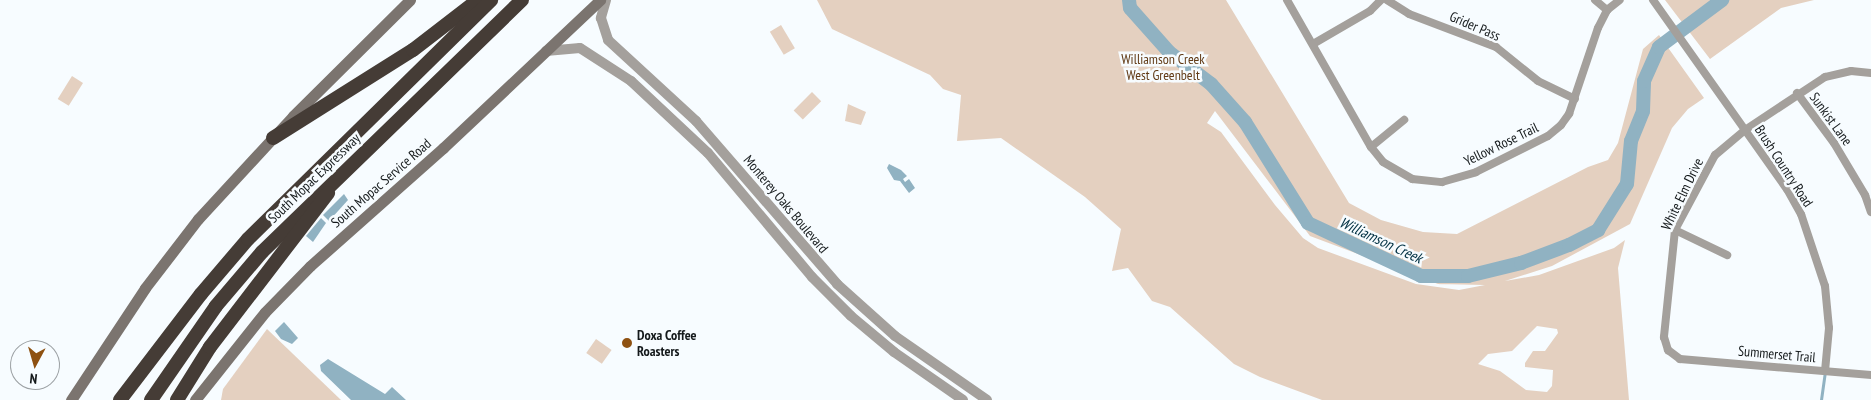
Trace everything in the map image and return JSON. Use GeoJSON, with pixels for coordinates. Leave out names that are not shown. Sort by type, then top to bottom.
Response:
{"type":"FeatureCollection","features":[{"type":"Feature","properties":{"kind":"highway"},"geometry":{"type":"LineString","coordinates":[[273,138],[413,50],[478,0]]}},
{"type":"Feature","properties":{"kind":"highway","name":"South Mopac Expressway"},"geometry":{"type":"LineString","coordinates":[[120,400],[201,294],[248,239],[491,0]]}},
{"type":"Feature","properties":{"kind":"highway","name":"South Mopac Expressway"},"geometry":{"type":"LineString","coordinates":[[151,400],[216,306],[262,252],[522,0]]}},
{"type":"Feature","properties":{"kind":"highway"},"geometry":{"type":"LineString","coordinates":[[177,400],[210,347],[314,215],[338,178]]}},
{"type":"Feature","properties":{"kind":"main road"},"geometry":{"type":"LineString","coordinates":[[71,400],[172,252],[273,138],[410,0]]}},
{"type":"Feature","properties":{"kind":"main road","name":"South Mopac Service Road"},"geometry":{"type":"LineString","coordinates":[[195,400],[266,312],[310,266],[418,171],[600,0]]}},
{"type":"Feature","properties":{"kind":"street","name":"Monterey Oaks Boulevard"},"geometry":{"type":"LineString","coordinates":[[606,0],[601,18],[608,40],[696,120],[837,284],[895,336],[987,400]]}},
{"type":"Feature","properties":{"kind":"street","name":"Yellow Rose Trail"},"geometry":{"type":"LineString","coordinates":[[1287,0],[1371,147],[1395,171],[1412,179],[1428,182],[1456,180],[1548,136],[1569,114],[1598,28],[1608,10],[1620,0]]}},
{"type":"Feature","properties":{"kind":"street"},"geometry":{"type":"LineString","coordinates":[[1313,44],[1370,11],[1381,0]]}},
{"type":"Feature","properties":{"kind":"street","name":"Grider Pass"},"geometry":{"type":"LineString","coordinates":[[1387,0],[1410,14],[1496,47],[1538,81],[1575,99]]}},
{"type":"Feature","properties":{"kind":"street"},"geometry":{"type":"LineString","coordinates":[[1595,0],[1608,10]]}},
{"type":"Feature","properties":{"kind":"street","name":"Brush Country Road"},"geometry":{"type":"LineString","coordinates":[[1653,0],[1786,189],[1813,243],[1828,310],[1825,371]]}},
{"type":"Feature","properties":{"kind":"street","name":"Monterey Oaks Boulevard"},"geometry":{"type":"LineString","coordinates":[[546,51],[580,48],[636,86],[708,153],[812,277],[851,316],[894,352],[964,400]]}},
{"type":"Feature","properties":{"kind":"street","name":"White Elm Drive"},"geometry":{"type":"LineString","coordinates":[[1680,359],[1668,350],[1664,337],[1675,230],[1706,167],[1719,151],[1746,130],[1824,76],[1839,72],[1871,73]]}},
{"type":"Feature","properties":{"kind":"street","name":"Sunkist Lane"},"geometry":{"type":"LineString","coordinates":[[1797,93],[1868,193],[1871,212]]}},
{"type":"Feature","properties":{"kind":"street"},"geometry":{"type":"LineString","coordinates":[[1371,147],[1404,120]]}},
{"type":"Feature","properties":{"kind":"street"},"geometry":{"type":"LineString","coordinates":[[1675,230],[1727,255]]}},
{"type":"Feature","properties":{"kind":"street","name":"Summerset Trail"},"geometry":{"type":"LineString","coordinates":[[1680,359],[1871,375]]}},
{"type":"Feature","properties":{"kind":"green space","name":"Williamson Creek West Greenbelt"},"geometry":{"type":"Polygon","coordinates":[[[817,0],[1226,0],[1349,203],[1381,220],[1423,232],[1457,234],[1588,167],[1608,160],[1618,143],[1643,49],[1659,35],[1704,98],[1688,109],[1672,128],[1630,224],[1552,266],[1505,281],[1539,275],[1614,248],[1625,240],[1618,268],[1629,400],[1322,400],[1260,377],[1234,364],[1170,307],[1152,301],[1128,268],[1112,271],[1121,229],[1085,197],[1001,138],[957,141],[961,95],[943,89],[930,75],[832,29],[817,0]],[[1215,111],[1207,123],[1221,132],[1275,205],[1303,238],[1318,248],[1416,284],[1459,290],[1485,285],[1438,284],[1310,236],[1215,111]],[[1537,326],[1512,351],[1488,354],[1478,364],[1500,371],[1526,390],[1547,392],[1552,386],[1553,370],[1525,367],[1525,363],[1533,351],[1545,351],[1558,333],[1557,329],[1537,326]]]}},
{"type":"Feature","properties":{"kind":"green space"},"geometry":{"type":"Polygon","coordinates":[[[1665,0],[1814,0],[1781,8],[1710,59],[1665,0]]]}},
{"type":"Feature","properties":{"kind":"green space"},"geometry":{"type":"Polygon","coordinates":[[[781,25],[795,48],[784,55],[770,32],[781,25]]]}},
{"type":"Feature","properties":{"kind":"green space"},"geometry":{"type":"Polygon","coordinates":[[[72,76],[83,83],[69,106],[58,99],[72,76]]]}},
{"type":"Feature","properties":{"kind":"green space"},"geometry":{"type":"Polygon","coordinates":[[[812,92],[821,101],[803,120],[794,110],[812,92]]]}},
{"type":"Feature","properties":{"kind":"green space"},"geometry":{"type":"Polygon","coordinates":[[[848,104],[866,112],[861,125],[845,121],[848,104]]]}},
{"type":"Feature","properties":{"kind":"green space"},"geometry":{"type":"Polygon","coordinates":[[[267,329],[341,400],[221,400],[223,389],[267,329]]]}},
{"type":"Feature","properties":{"kind":"green space"},"geometry":{"type":"Polygon","coordinates":[[[596,339],[612,350],[602,364],[586,353],[596,339]]]}},
{"type":"Feature","properties":{"kind":"water"},"geometry":{"type":"Polygon","coordinates":[[[889,164],[901,170],[907,176],[903,179],[905,182],[909,179],[915,188],[909,193],[900,181],[894,180],[887,168],[889,164]]]}},
{"type":"Feature","properties":{"kind":"water"},"geometry":{"type":"Polygon","coordinates":[[[344,194],[348,200],[329,221],[323,215],[344,194]]]}},
{"type":"Feature","properties":{"kind":"water"},"geometry":{"type":"Polygon","coordinates":[[[321,218],[326,223],[313,242],[306,236],[321,218]]]}},
{"type":"Feature","properties":{"kind":"water"},"geometry":{"type":"Polygon","coordinates":[[[284,322],[298,338],[292,344],[281,339],[275,331],[284,322]]]}},
{"type":"Feature","properties":{"kind":"water"},"geometry":{"type":"Polygon","coordinates":[[[328,359],[385,394],[392,387],[406,400],[351,400],[321,371],[320,365],[328,359]]]}},
{"type":"Feature","properties":{"kind":"waterway","name":"Williamson Creek"},"geometry":{"type":"LineString","coordinates":[[1129,0],[1130,8],[1169,52],[1211,84],[1245,122],[1308,223],[1421,276],[1468,276],[1521,263],[1569,245],[1598,230],[1627,184],[1631,141],[1643,111],[1644,81],[1659,47],[1722,0]]}},
{"type":"Feature","properties":{"kind":"waterway"},"geometry":{"type":"LineString","coordinates":[[1821,400],[1825,372]]}},
{"type":"Feature","properties":{"kind":"place","name":"Doxa Coffee Roasters"},"geometry":{"type":"Point","coordinates":[627,343]}}]}
